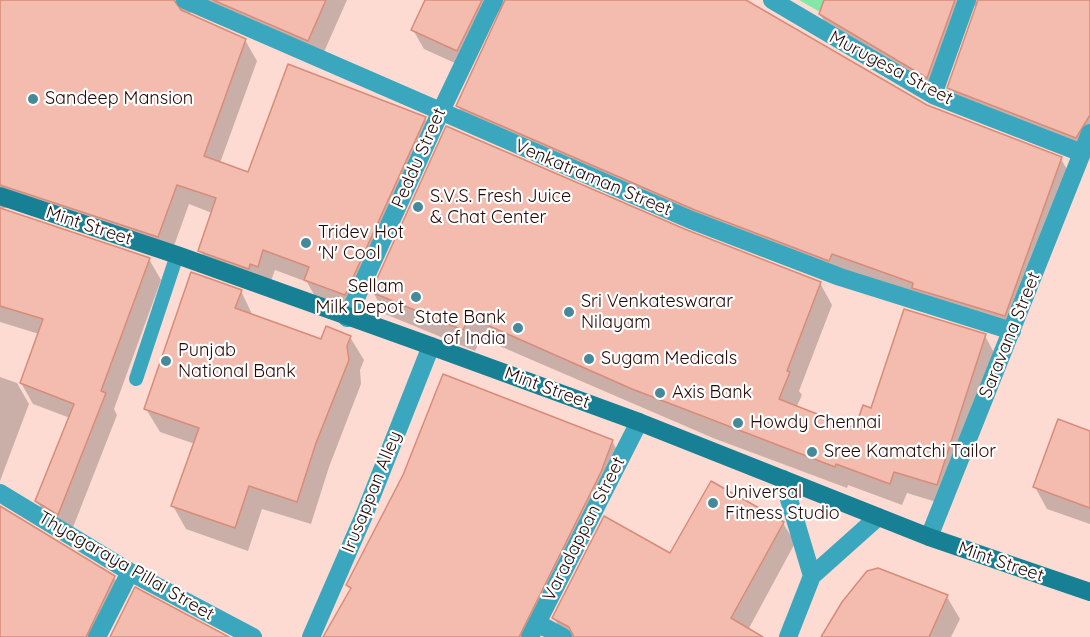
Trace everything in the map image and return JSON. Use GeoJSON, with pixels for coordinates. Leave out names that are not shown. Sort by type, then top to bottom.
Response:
{"type":"FeatureCollection","features":[{"type":"Feature","properties":{"kind":"street","name":"Venkatraman Street"},"geometry":{"type":"LineString","coordinates":[[185,0],[691,220],[840,277],[1012,331]]}},
{"type":"Feature","properties":{"kind":"street","name":"Peddu Street"},"geometry":{"type":"LineString","coordinates":[[347,318],[440,112],[495,0]]}},
{"type":"Feature","properties":{"kind":"street","name":"Murugesa Street"},"geometry":{"type":"LineString","coordinates":[[772,0],[933,95],[1082,153]]}},
{"type":"Feature","properties":{"kind":"street"},"geometry":{"type":"LineString","coordinates":[[933,95],[967,0]]}},
{"type":"Feature","properties":{"kind":"street","name":"Saravana Street"},"geometry":{"type":"LineString","coordinates":[[928,537],[1090,133]]}},
{"type":"Feature","properties":{"kind":"street","name":"Mint Street"},"geometry":{"type":"LineString","coordinates":[[0,196],[177,255],[430,346],[639,422],[928,537],[1090,592]]}},
{"type":"Feature","properties":{"kind":"street","name":"Irusappan Alley"},"geometry":{"type":"LineString","coordinates":[[311,637],[365,513],[430,346]]}},
{"type":"Feature","properties":{"kind":"street","name":"Varadappan Street"},"geometry":{"type":"LineString","coordinates":[[533,630],[639,422]]}},
{"type":"Feature","properties":{"kind":"street"},"geometry":{"type":"LineString","coordinates":[[783,478],[812,576]]}},
{"type":"Feature","properties":{"kind":"street","name":"Thyagaraya Pillai Street"},"geometry":{"type":"LineString","coordinates":[[0,493],[130,572],[253,637]]}},
{"type":"Feature","properties":{"kind":"street"},"geometry":{"type":"LineString","coordinates":[[788,637],[812,576],[878,518]]}},
{"type":"Feature","properties":{"kind":"street"},"geometry":{"type":"LineString","coordinates":[[97,637],[130,572]]}},
{"type":"Feature","properties":{"kind":"street"},"geometry":{"type":"LineString","coordinates":[[533,630],[563,637]]}},
{"type":"Feature","properties":{"kind":"lane"},"geometry":{"type":"LineString","coordinates":[[136,379],[177,255]]}},
{"type":"Feature","properties":{"kind":"green space"},"geometry":{"type":"Polygon","coordinates":[[[799,0],[824,0],[820,12],[799,0]]]}},
{"type":"Feature","properties":{"kind":"building"},"geometry":{"type":"Polygon","coordinates":[[[0,0],[174,0],[181,10],[246,39],[204,156],[248,172],[288,64],[426,117],[345,295],[304,280],[309,267],[263,250],[258,267],[250,264],[249,269],[198,251],[216,198],[177,185],[158,237],[0,185],[0,0]]]}},
{"type":"Feature","properties":{"kind":"building"},"geometry":{"type":"Polygon","coordinates":[[[213,0],[326,0],[308,41],[213,0]]]}},
{"type":"Feature","properties":{"kind":"building"},"geometry":{"type":"Polygon","coordinates":[[[425,0],[482,0],[457,51],[411,30],[425,0]]]}},
{"type":"Feature","properties":{"kind":"building"},"geometry":{"type":"Polygon","coordinates":[[[505,0],[746,0],[927,105],[1062,157],[1005,316],[912,288],[913,283],[832,254],[829,261],[695,210],[456,106],[505,0]]]}},
{"type":"Feature","properties":{"kind":"building"},"geometry":{"type":"Polygon","coordinates":[[[824,0],[955,0],[927,78],[819,14],[824,0]]]}},
{"type":"Feature","properties":{"kind":"building"},"geometry":{"type":"Polygon","coordinates":[[[978,0],[1090,0],[1090,115],[1076,138],[947,88],[978,0]]]}},
{"type":"Feature","properties":{"kind":"building"},"geometry":{"type":"Polygon","coordinates":[[[446,126],[687,230],[821,282],[787,371],[790,372],[779,399],[812,412],[855,428],[863,405],[871,408],[904,309],[986,334],[937,485],[894,472],[890,484],[836,464],[835,467],[632,389],[469,317],[463,330],[371,292],[446,126]]]}},
{"type":"Feature","properties":{"kind":"building"},"geometry":{"type":"Polygon","coordinates":[[[0,208],[150,258],[101,391],[106,393],[58,515],[35,501],[74,404],[20,383],[43,319],[0,306],[0,208]]]}},
{"type":"Feature","properties":{"kind":"building"},"geometry":{"type":"Polygon","coordinates":[[[191,272],[242,290],[235,308],[321,339],[326,326],[351,336],[347,346],[349,360],[316,443],[297,502],[249,486],[235,528],[171,506],[199,428],[144,409],[191,272]]]}},
{"type":"Feature","properties":{"kind":"building"},"geometry":{"type":"Polygon","coordinates":[[[443,374],[613,440],[601,472],[519,637],[323,637],[351,588],[346,585],[403,475],[443,374]]]}},
{"type":"Feature","properties":{"kind":"building"},"geometry":{"type":"Polygon","coordinates":[[[1058,419],[1090,431],[1090,508],[1033,487],[1058,419]]]}},
{"type":"Feature","properties":{"kind":"building"},"geometry":{"type":"Polygon","coordinates":[[[711,481],[784,522],[731,618],[763,637],[574,637],[569,627],[552,618],[604,516],[670,553],[711,481]]]}},
{"type":"Feature","properties":{"kind":"building"},"geometry":{"type":"Polygon","coordinates":[[[0,506],[115,576],[86,637],[0,637],[0,506]]]}},
{"type":"Feature","properties":{"kind":"building"},"geometry":{"type":"Polygon","coordinates":[[[878,568],[948,595],[929,637],[821,637],[842,602],[867,571],[878,568]]]}},
{"type":"Feature","properties":{"kind":"building"},"geometry":{"type":"Polygon","coordinates":[[[135,587],[229,637],[110,637],[135,587]]]}},
{"type":"Feature","properties":{"kind":"place","name":"Sandeep Mansion"},"geometry":{"type":"Point","coordinates":[33,99]}},
{"type":"Feature","properties":{"kind":"place","name":"S.V.S. Fresh Juice & Chat Center"},"geometry":{"type":"Point","coordinates":[418,207]}},
{"type":"Feature","properties":{"kind":"place","name":"Tridev Hot 'N' Cool"},"geometry":{"type":"Point","coordinates":[306,243]}},
{"type":"Feature","properties":{"kind":"place","name":"Sellam Milk Depot"},"geometry":{"type":"Point","coordinates":[416,297]}},
{"type":"Feature","properties":{"kind":"place","name":"Sri Venkateswarar Nilayam"},"geometry":{"type":"Point","coordinates":[569,312]}},
{"type":"Feature","properties":{"kind":"place","name":"State Bank of India"},"geometry":{"type":"Point","coordinates":[518,328]}},
{"type":"Feature","properties":{"kind":"place","name":"Sugam Medicals"},"geometry":{"type":"Point","coordinates":[589,359]}},
{"type":"Feature","properties":{"kind":"place","name":"Punjab National Bank"},"geometry":{"type":"Point","coordinates":[166,361]}},
{"type":"Feature","properties":{"kind":"place","name":"Axis Bank"},"geometry":{"type":"Point","coordinates":[660,393]}},
{"type":"Feature","properties":{"kind":"place","name":"Howdy Chennai"},"geometry":{"type":"Point","coordinates":[738,423]}},
{"type":"Feature","properties":{"kind":"place","name":"Sree Kamatchi Tailor"},"geometry":{"type":"Point","coordinates":[812,452]}},
{"type":"Feature","properties":{"kind":"place","name":"Universal Fitness Studio"},"geometry":{"type":"Point","coordinates":[713,503]}}]}
